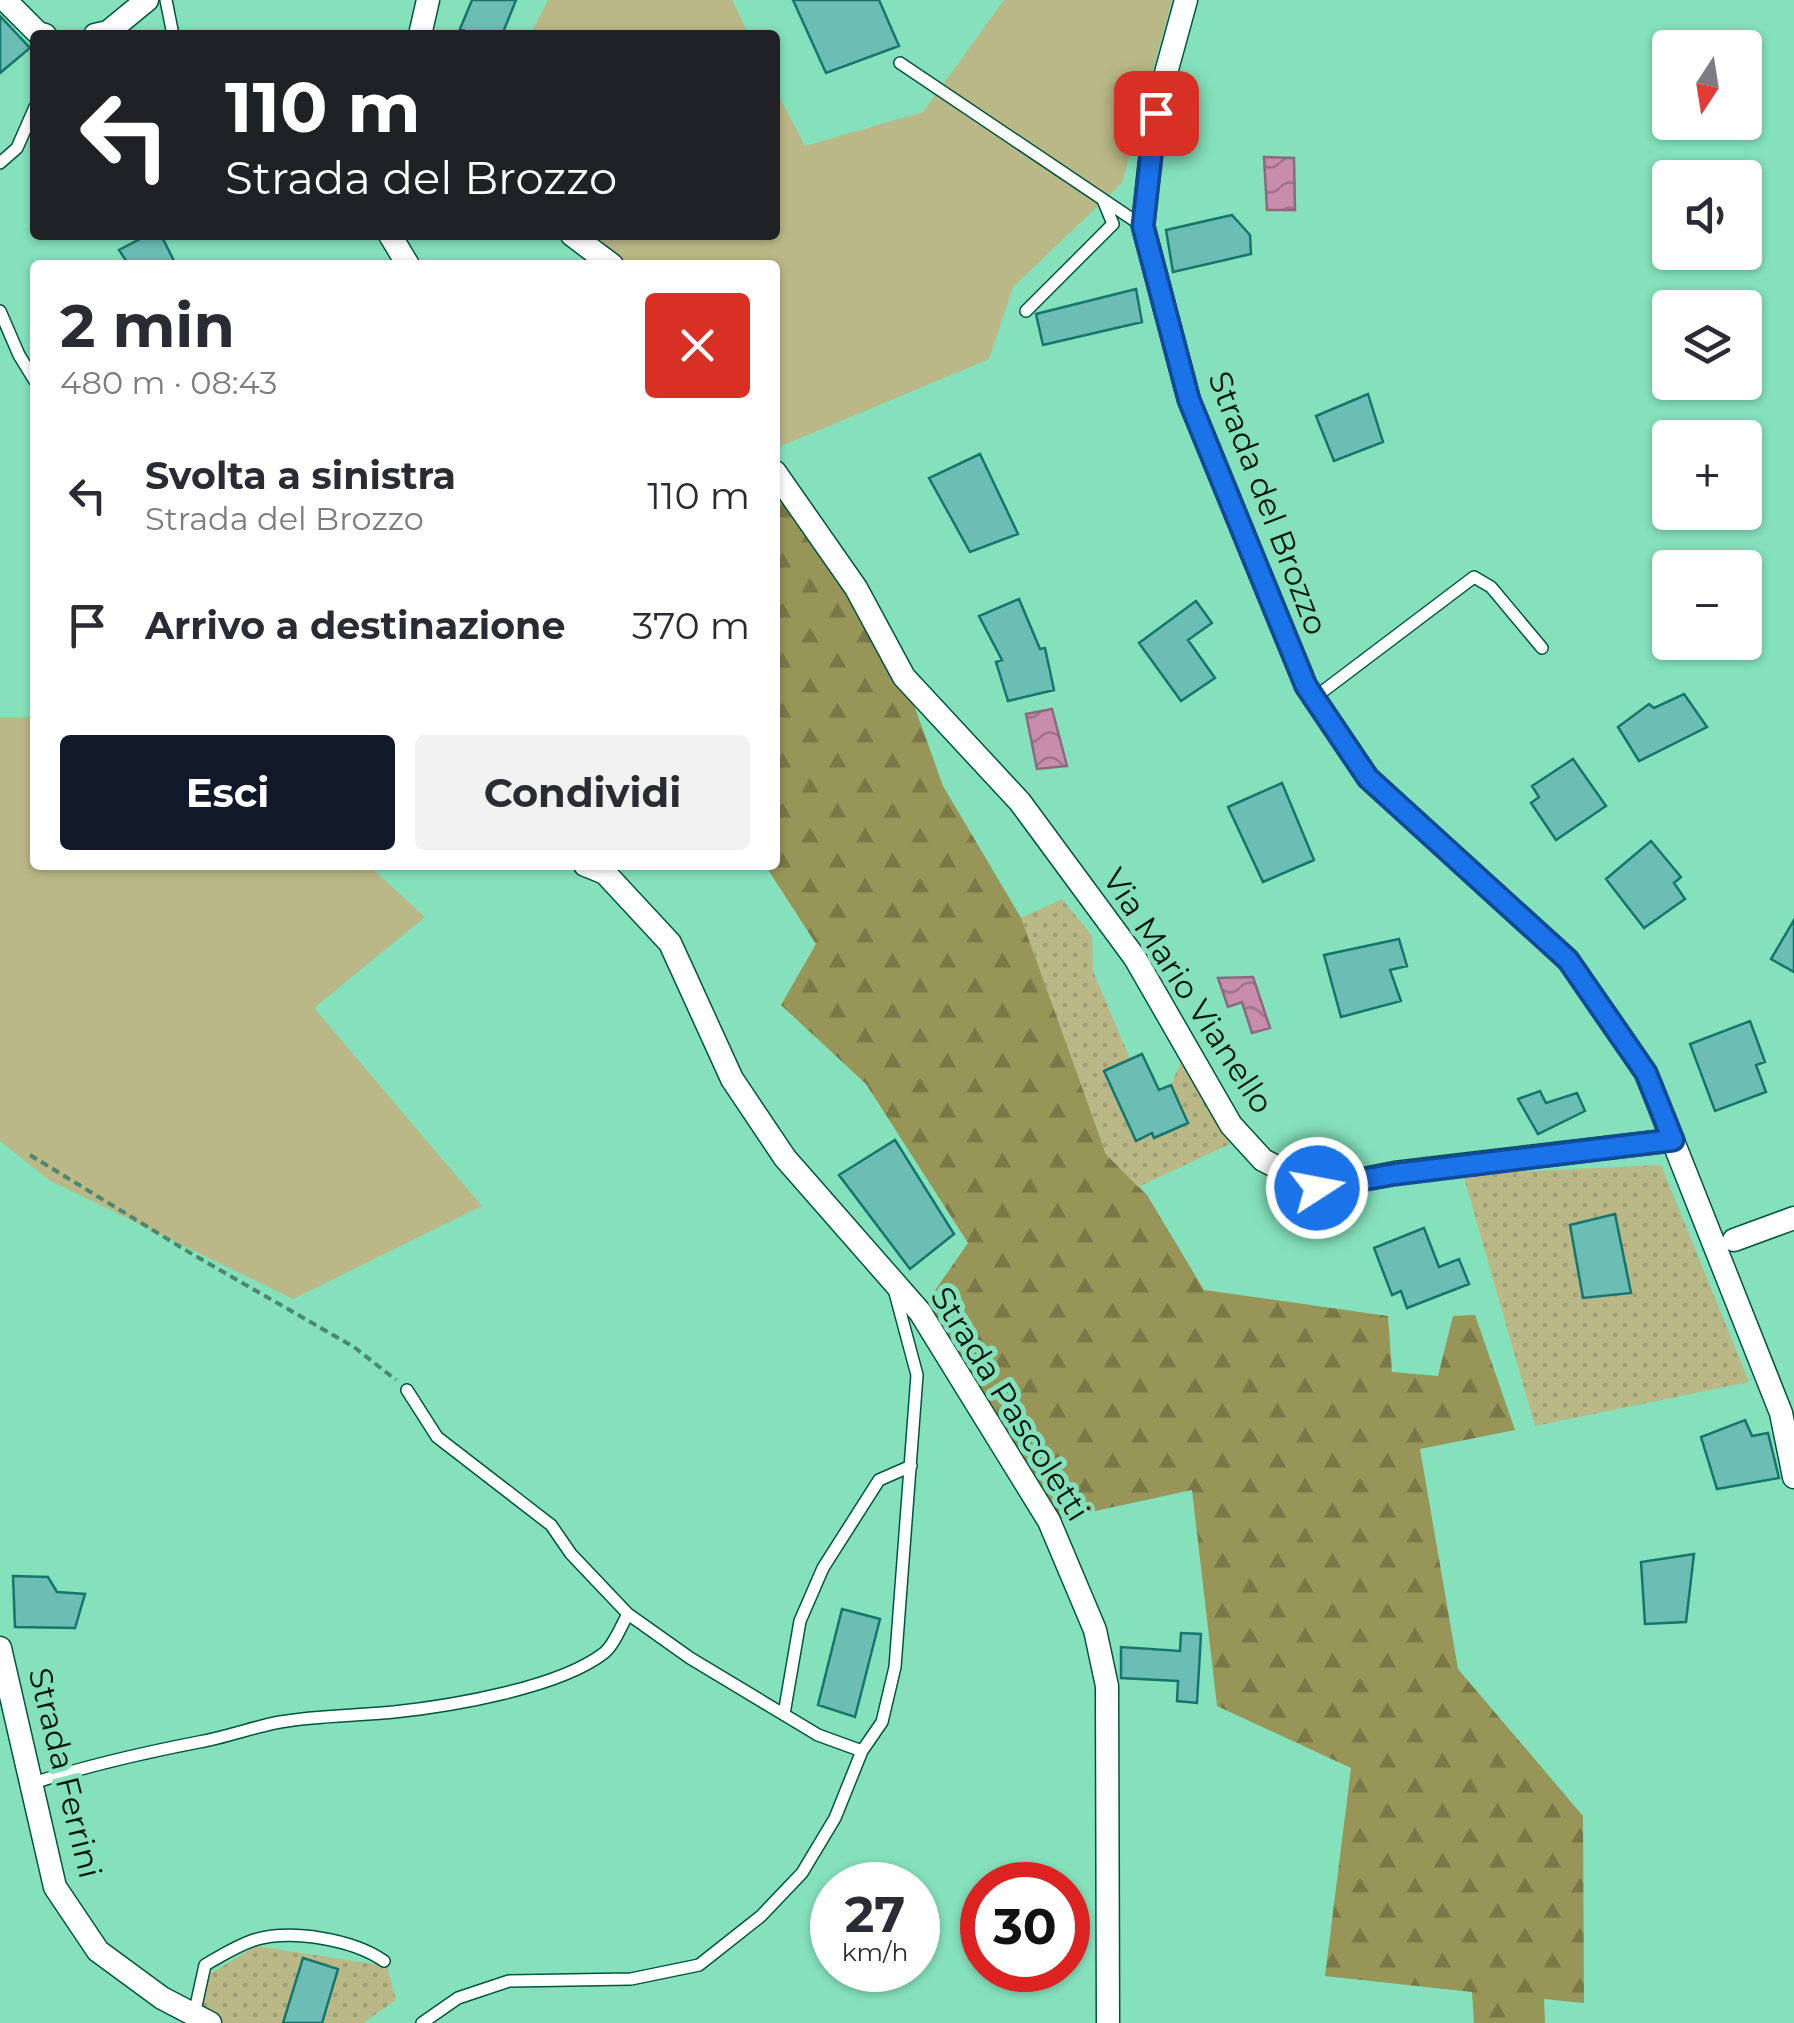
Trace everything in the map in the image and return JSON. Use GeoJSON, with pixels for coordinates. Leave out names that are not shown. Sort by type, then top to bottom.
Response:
{"type":"FeatureCollection","features":[{"type":"Feature","properties":{"kind":"street"},"geometry":{"type":"LineString","coordinates":[[5,0],[36,30]]}},
{"type":"Feature","properties":{"kind":"street"},"geometry":{"type":"LineString","coordinates":[[110,30],[146,0]]}},
{"type":"Feature","properties":{"kind":"street"},"geometry":{"type":"LineString","coordinates":[[421,30],[428,0]]}},
{"type":"Feature","properties":{"kind":"street","name":"Strada del Brozzo"},"geometry":{"type":"LineString","coordinates":[[1186,0],[1156,113],[1143,226],[1189,400],[1306,686],[1368,778],[1568,960],[1646,1073],[1782,1413],[1794,1477]]}},
{"type":"Feature","properties":{"kind":"street"},"geometry":{"type":"LineString","coordinates":[[579,240],[605,260]]}},
{"type":"Feature","properties":{"kind":"street","name":"Via Mario Vianello"},"geometry":{"type":"LineString","coordinates":[[780,479],[856,588],[904,677],[1020,802],[1135,958],[1231,1125],[1263,1160],[1317,1188],[1395,1174],[1673,1140]]}},
{"type":"Feature","properties":{"kind":"street","name":"Strada Pascoletti"},"geometry":{"type":"LineString","coordinates":[[598,870],[605,873],[670,943],[732,1080],[785,1158],[920,1312],[1049,1521],[1094,1630],[1107,1686],[1108,2023]]}},
{"type":"Feature","properties":{"kind":"street"},"geometry":{"type":"LineString","coordinates":[[1734,1240],[1794,1218]]}},
{"type":"Feature","properties":{"kind":"street","name":"Strada Ferrini"},"geometry":{"type":"LineString","coordinates":[[0,1648],[55,1887],[98,1950],[122,1971],[202,2019]]}},
{"type":"Feature","properties":{"kind":"lane"},"geometry":{"type":"LineString","coordinates":[[166,0],[172,30]]}},
{"type":"Feature","properties":{"kind":"lane"},"geometry":{"type":"LineString","coordinates":[[900,62],[1143,226]]}},
{"type":"Feature","properties":{"kind":"lane"},"geometry":{"type":"LineString","coordinates":[[0,163],[18,148],[30,120]]}},
{"type":"Feature","properties":{"kind":"lane"},"geometry":{"type":"LineString","coordinates":[[1026,311],[1114,224],[1101,196]]}},
{"type":"Feature","properties":{"kind":"lane"},"geometry":{"type":"LineString","coordinates":[[0,312],[30,373]]}},
{"type":"Feature","properties":{"kind":"lane"},"geometry":{"type":"LineString","coordinates":[[1314,698],[1474,577],[1491,587],[1542,648]]}},
{"type":"Feature","properties":{"kind":"lane"},"geometry":{"type":"LineString","coordinates":[[422,2023],[458,1998],[508,1980],[631,1980],[698,1965],[761,1916],[802,1873],[835,1818],[862,1751],[882,1722],[895,1667],[917,1375],[892,1280]]}},
{"type":"Feature","properties":{"kind":"lane"},"geometry":{"type":"LineString","coordinates":[[408,1390],[438,1437],[551,1525],[571,1554],[628,1614],[690,1658],[818,1734],[862,1751]]}},
{"type":"Feature","properties":{"kind":"lane"},"geometry":{"type":"LineString","coordinates":[[784,1714],[800,1621],[823,1568],[879,1480],[911,1466]]}},
{"type":"Feature","properties":{"kind":"lane"},"geometry":{"type":"LineString","coordinates":[[30,1784],[154,1749],[203,1742],[262,1725],[334,1714],[393,1712],[493,1695],[554,1679],[607,1652],[628,1614]]}},
{"type":"Feature","properties":{"kind":"lane"},"geometry":{"type":"LineString","coordinates":[[202,2019],[205,1965],[259,1938],[308,1937],[346,1942],[384,1961]]}},
{"type":"Feature","properties":{"kind":"path"},"geometry":{"type":"LineString","coordinates":[[30,1154],[192,1254],[354,1347],[408,1390]]}},
{"type":"Feature","properties":{"kind":"shaded area"},"geometry":{"type":"Polygon","coordinates":[[[548,0],[732,0],[747,30],[533,30],[548,0]]]}},
{"type":"Feature","properties":{"kind":"shaded area"},"geometry":{"type":"Polygon","coordinates":[[[1004,0],[1172,0],[1122,183],[1013,287],[989,359],[780,447],[780,260],[618,260],[592,240],[780,240],[780,98],[805,146],[923,112],[1004,0]]]}},
{"type":"Feature","properties":{"kind":"shaded area"},"geometry":{"type":"Polygon","coordinates":[[[0,717],[30,717],[30,870],[373,870],[425,917],[314,1008],[482,1206],[293,1299],[49,1180],[0,1141],[0,717]]]}},
{"type":"Feature","properties":{"kind":"shaded area"},"geometry":{"type":"Polygon","coordinates":[[[1062,899],[1092,936],[1093,971],[1130,1059],[1105,1071],[1136,1140],[1152,1133],[1155,1138],[1188,1123],[1171,1085],[1182,1059],[1230,1144],[1138,1187],[1106,1154],[1021,918],[1062,899]]]}},
{"type":"Feature","properties":{"kind":"shaded area"},"geometry":{"type":"Polygon","coordinates":[[[1661,1165],[1749,1382],[1535,1426],[1463,1174],[1661,1165]]]}},
{"type":"Feature","properties":{"kind":"shaded area"},"geometry":{"type":"Polygon","coordinates":[[[256,1946],[387,1966],[396,2000],[363,2023],[220,2023],[201,2008],[208,1975],[256,1946]]]}},
{"type":"Feature","properties":{"kind":"green space"},"geometry":{"type":"Polygon","coordinates":[[[780,479],[904,677],[943,786],[1027,928],[1106,1154],[1147,1195],[1204,1290],[1388,1316],[1392,1372],[1438,1376],[1453,1316],[1475,1315],[1515,1430],[1420,1449],[1458,1669],[1583,1816],[1584,2003],[1544,1999],[1545,2023],[1474,2023],[1472,1992],[1325,1976],[1351,1768],[1217,1706],[1192,1490],[1049,1521],[920,1312],[968,1243],[866,1084],[781,1005],[816,944],[768,870],[780,870],[780,479]]]}},
{"type":"Feature","properties":{"kind":"water"},"geometry":{"type":"Polygon","coordinates":[[[1264,157],[1294,158],[1295,210],[1267,210],[1264,157]]]}},
{"type":"Feature","properties":{"kind":"water"},"geometry":{"type":"Polygon","coordinates":[[[1052,709],[1067,766],[1037,769],[1026,714],[1052,709]]]}},
{"type":"Feature","properties":{"kind":"water"},"geometry":{"type":"Polygon","coordinates":[[[1253,977],[1270,1028],[1252,1033],[1242,1002],[1228,1007],[1218,978],[1253,977]]]}},
{"type":"Feature","properties":{"kind":"building"},"geometry":{"type":"Polygon","coordinates":[[[472,0],[516,0],[504,30],[460,29],[472,0]]]}},
{"type":"Feature","properties":{"kind":"building"},"geometry":{"type":"Polygon","coordinates":[[[793,0],[879,0],[899,46],[826,73],[793,0]]]}},
{"type":"Feature","properties":{"kind":"building"},"geometry":{"type":"Polygon","coordinates":[[[0,16],[30,48],[0,73],[0,16]]]}},
{"type":"Feature","properties":{"kind":"building"},"geometry":{"type":"Polygon","coordinates":[[[1232,215],[1250,235],[1251,254],[1173,272],[1166,230],[1232,215]]]}},
{"type":"Feature","properties":{"kind":"building"},"geometry":{"type":"Polygon","coordinates":[[[138,240],[164,240],[174,260],[126,260],[119,250],[138,240]]]}},
{"type":"Feature","properties":{"kind":"building"},"geometry":{"type":"Polygon","coordinates":[[[1136,289],[1142,322],[1043,345],[1036,314],[1136,289]]]}},
{"type":"Feature","properties":{"kind":"building"},"geometry":{"type":"Polygon","coordinates":[[[1368,394],[1383,442],[1334,461],[1316,416],[1368,394]]]}},
{"type":"Feature","properties":{"kind":"building"},"geometry":{"type":"Polygon","coordinates":[[[980,454],[1018,534],[970,552],[929,478],[980,454]]]}},
{"type":"Feature","properties":{"kind":"building"},"geometry":{"type":"Polygon","coordinates":[[[1019,599],[1040,649],[1045,648],[1054,690],[1008,701],[996,662],[1002,660],[979,616],[1019,599]]]}},
{"type":"Feature","properties":{"kind":"building"},"geometry":{"type":"Polygon","coordinates":[[[1196,601],[1212,623],[1188,640],[1215,678],[1181,701],[1139,643],[1196,601]]]}},
{"type":"Feature","properties":{"kind":"building"},"geometry":{"type":"Polygon","coordinates":[[[1684,694],[1707,727],[1639,761],[1618,727],[1649,704],[1654,708],[1684,694]]]}},
{"type":"Feature","properties":{"kind":"building"},"geometry":{"type":"Polygon","coordinates":[[[1573,759],[1606,806],[1556,840],[1531,803],[1539,797],[1532,786],[1573,759]]]}},
{"type":"Feature","properties":{"kind":"building"},"geometry":{"type":"Polygon","coordinates":[[[1282,783],[1314,860],[1263,882],[1228,807],[1282,783]]]}},
{"type":"Feature","properties":{"kind":"building"},"geometry":{"type":"Polygon","coordinates":[[[1651,841],[1681,877],[1674,883],[1685,899],[1644,928],[1606,879],[1651,841]]]}},
{"type":"Feature","properties":{"kind":"building"},"geometry":{"type":"Polygon","coordinates":[[[1794,920],[1794,972],[1771,959],[1794,920]]]}},
{"type":"Feature","properties":{"kind":"building"},"geometry":{"type":"Polygon","coordinates":[[[1399,939],[1407,966],[1390,970],[1401,1001],[1341,1017],[1324,955],[1399,939]]]}},
{"type":"Feature","properties":{"kind":"building"},"geometry":{"type":"Polygon","coordinates":[[[1750,1021],[1765,1062],[1756,1065],[1766,1092],[1715,1111],[1690,1044],[1750,1021]]]}},
{"type":"Feature","properties":{"kind":"building"},"geometry":{"type":"Polygon","coordinates":[[[1142,1054],[1159,1090],[1171,1085],[1188,1123],[1154,1138],[1152,1133],[1136,1141],[1104,1071],[1142,1054]]]}},
{"type":"Feature","properties":{"kind":"building"},"geometry":{"type":"Polygon","coordinates":[[[1540,1091],[1546,1103],[1577,1093],[1585,1111],[1538,1134],[1518,1099],[1540,1091]]]}},
{"type":"Feature","properties":{"kind":"building"},"geometry":{"type":"Polygon","coordinates":[[[895,1140],[954,1234],[910,1269],[839,1175],[895,1140]]]}},
{"type":"Feature","properties":{"kind":"building"},"geometry":{"type":"Polygon","coordinates":[[[1615,1214],[1631,1293],[1583,1298],[1570,1225],[1615,1214]]]}},
{"type":"Feature","properties":{"kind":"building"},"geometry":{"type":"Polygon","coordinates":[[[1424,1228],[1439,1267],[1459,1259],[1469,1284],[1407,1308],[1401,1291],[1392,1295],[1374,1248],[1424,1228]]]}},
{"type":"Feature","properties":{"kind":"building"},"geometry":{"type":"Polygon","coordinates":[[[1745,1420],[1752,1436],[1768,1433],[1779,1478],[1717,1489],[1701,1437],[1745,1420]]]}},
{"type":"Feature","properties":{"kind":"building"},"geometry":{"type":"Polygon","coordinates":[[[1694,1554],[1686,1622],[1645,1624],[1641,1562],[1694,1554]]]}},
{"type":"Feature","properties":{"kind":"building"},"geometry":{"type":"Polygon","coordinates":[[[13,1576],[48,1577],[57,1592],[85,1594],[75,1628],[15,1627],[13,1576]]]}},
{"type":"Feature","properties":{"kind":"building"},"geometry":{"type":"Polygon","coordinates":[[[842,1609],[880,1619],[855,1717],[818,1705],[842,1609]]]}},
{"type":"Feature","properties":{"kind":"building"},"geometry":{"type":"Polygon","coordinates":[[[1181,1633],[1201,1634],[1197,1703],[1177,1701],[1178,1681],[1121,1678],[1121,1647],[1180,1651],[1181,1633]]]}},
{"type":"Feature","properties":{"kind":"building"},"geometry":{"type":"Polygon","coordinates":[[[303,1958],[338,1969],[322,2023],[283,2023],[303,1958]]]}},
{"type":"Feature","properties":{"kind":"route"},"geometry":{"type":"LineString","coordinates":[[1156,113],[1143,226],[1189,400],[1306,686],[1368,778],[1568,960],[1646,1073],[1673,1140],[1395,1174],[1317,1188]]}}]}
